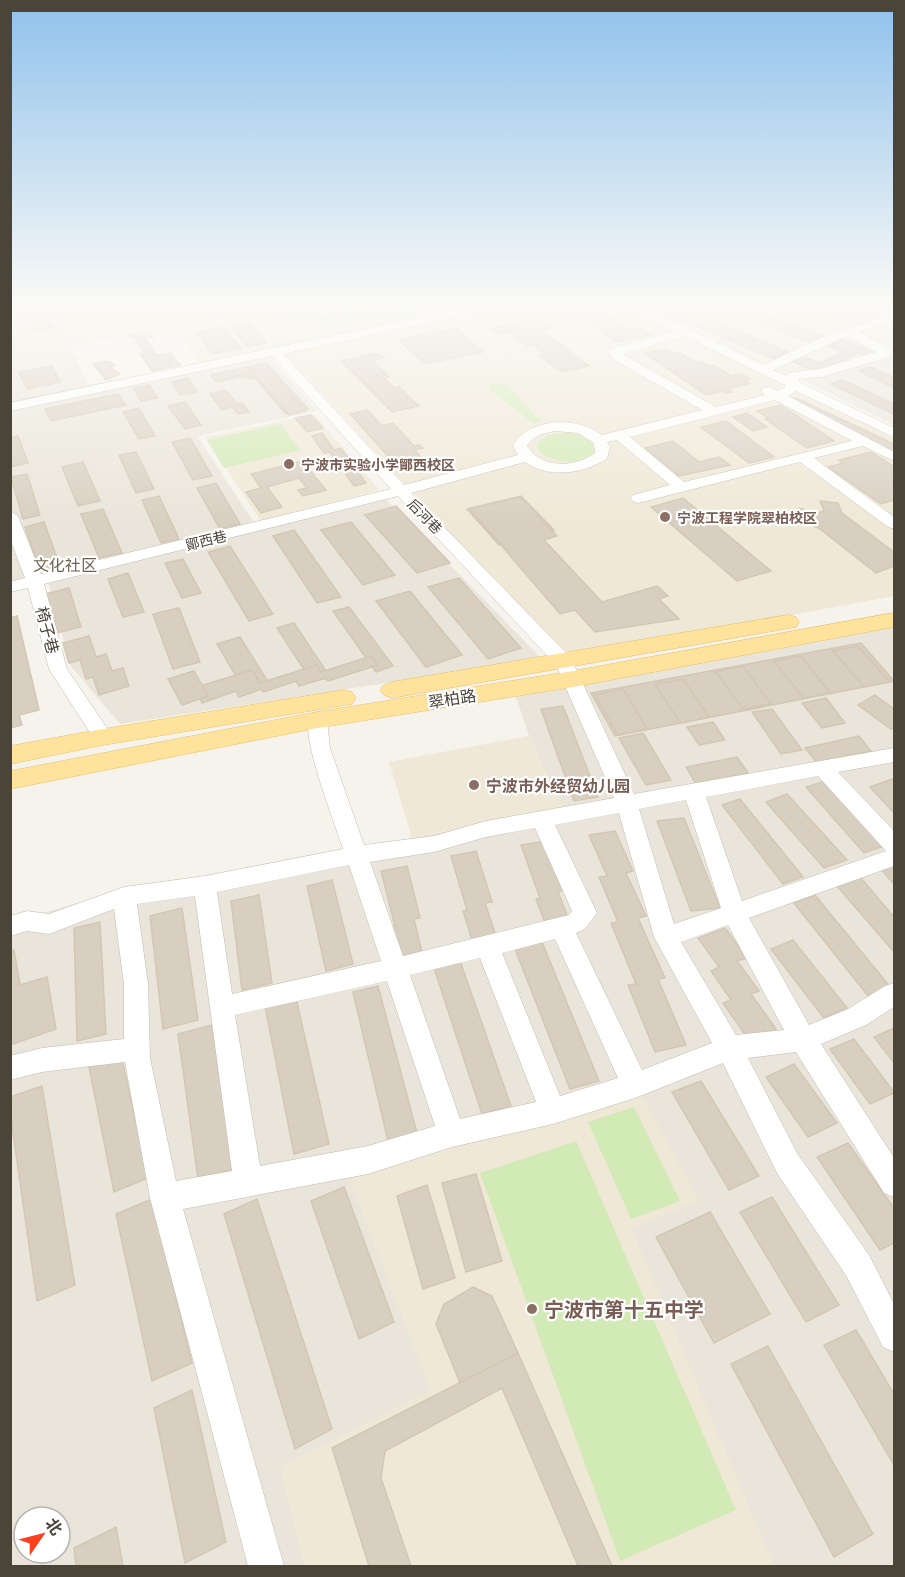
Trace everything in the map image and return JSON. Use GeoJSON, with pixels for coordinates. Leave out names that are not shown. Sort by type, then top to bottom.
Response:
{"type":"FeatureCollection","features":[{"type":"Feature","properties":{"kind":"main road","name":"翠柏路"},"geometry":{"type":"LineString","coordinates":[[10,780],[894,603]]}},
{"type":"Feature","properties":{"kind":"main road","name":"翠柏路"},"geometry":{"type":"LineString","coordinates":[[10,755],[103,736],[568,670],[894,620]]}},
{"type":"Feature","properties":{"kind":"street"},"geometry":{"type":"LineString","coordinates":[[10,407],[155,378]]}},
{"type":"Feature","properties":{"kind":"street","name":"后河巷"},"geometry":{"type":"LineString","coordinates":[[298,378],[568,670]]}},
{"type":"Feature","properties":{"kind":"street"},"geometry":{"type":"LineString","coordinates":[[653,378],[684,391],[714,412]]}},
{"type":"Feature","properties":{"kind":"street"},"geometry":{"type":"LineString","coordinates":[[758,378],[776,396],[894,458]]}},
{"type":"Feature","properties":{"kind":"street"},"geometry":{"type":"LineString","coordinates":[[782,378],[894,433]]}},
{"type":"Feature","properties":{"kind":"street"},"geometry":{"type":"LineString","coordinates":[[600,440],[776,396],[791,389],[792,378]]}},
{"type":"Feature","properties":{"kind":"street"},"geometry":{"type":"LineString","coordinates":[[572,428],[587,432],[600,440],[603,447],[602,455],[593,462],[579,467],[553,467],[528,457],[522,451],[521,442],[528,434],[540,429],[572,428]]}},
{"type":"Feature","properties":{"kind":"street"},"geometry":{"type":"LineString","coordinates":[[620,435],[681,487]]}},
{"type":"Feature","properties":{"kind":"street"},"geometry":{"type":"LineString","coordinates":[[638,498],[863,441]]}},
{"type":"Feature","properties":{"kind":"street","name":"鄮西巷"},"geometry":{"type":"LineString","coordinates":[[10,587],[401,491],[528,457]]}},
{"type":"Feature","properties":{"kind":"street"},"geometry":{"type":"LineString","coordinates":[[803,457],[891,517]]}},
{"type":"Feature","properties":{"kind":"street","name":"椅子巷"},"geometry":{"type":"LineString","coordinates":[[10,516],[35,582],[58,669],[103,736]]}},
{"type":"Feature","properties":{"kind":"street"},"geometry":{"type":"LineString","coordinates":[[568,670],[627,803],[666,937],[729,1048],[787,1163],[858,1266],[894,1336]]}},
{"type":"Feature","properties":{"kind":"street"},"geometry":{"type":"LineString","coordinates":[[317,720],[320,748],[452,1134]]}},
{"type":"Feature","properties":{"kind":"street"},"geometry":{"type":"LineString","coordinates":[[10,926],[27,921],[49,924],[124,896],[205,885],[358,855],[434,844],[486,829],[894,755]]}},
{"type":"Feature","properties":{"kind":"street"},"geometry":{"type":"LineString","coordinates":[[822,768],[894,845]]}},
{"type":"Feature","properties":{"kind":"street"},"geometry":{"type":"LineString","coordinates":[[694,791],[734,913],[803,1040],[894,1183]]}},
{"type":"Feature","properties":{"kind":"street"},"geometry":{"type":"LineString","coordinates":[[221,1007],[396,968],[562,928],[577,922],[585,913],[542,820]]}},
{"type":"Feature","properties":{"kind":"street"},"geometry":{"type":"LineString","coordinates":[[666,937],[894,856]]}},
{"type":"Feature","properties":{"kind":"street"},"geometry":{"type":"LineString","coordinates":[[205,885],[248,1182]]}},
{"type":"Feature","properties":{"kind":"street"},"geometry":{"type":"LineString","coordinates":[[124,896],[136,984],[136,1048],[165,1198],[266,1566]]}},
{"type":"Feature","properties":{"kind":"street"},"geometry":{"type":"LineString","coordinates":[[562,928],[635,1085]]}},
{"type":"Feature","properties":{"kind":"street"},"geometry":{"type":"LineString","coordinates":[[487,946],[553,1112]]}},
{"type":"Feature","properties":{"kind":"street"},"geometry":{"type":"LineString","coordinates":[[165,1198],[368,1160],[452,1134],[553,1112],[635,1085],[729,1048],[803,1040],[857,1017],[894,994]]}},
{"type":"Feature","properties":{"kind":"street"},"geometry":{"type":"LineString","coordinates":[[10,1068],[42,1060],[136,1048]]}},
{"type":"Feature","properties":{"kind":"shaded area"},"geometry":{"type":"Polygon","coordinates":[[[11,378],[86,378],[90,386],[11,404],[11,378]]]}},
{"type":"Feature","properties":{"kind":"shaded area"},"geometry":{"type":"Polygon","coordinates":[[[170,378],[287,378],[317,411],[197,436],[259,530],[386,499],[542,659],[120,724],[70,665],[46,573],[11,581],[10,411],[170,378]]]}},
{"type":"Feature","properties":{"kind":"shaded area","name":"宁波工程学院翠柏校区"},"geometry":{"type":"Polygon","coordinates":[[[306,378],[808,378],[800,380],[803,394],[894,438],[894,596],[577,655],[555,646],[306,378]]]}},
{"type":"Feature","properties":{"kind":"shaded area"},"geometry":{"type":"Polygon","coordinates":[[[894,378],[894,425],[800,379],[894,378]]]}},
{"type":"Feature","properties":{"kind":"shaded area","name":"宁波市实验小学鄮西校区"},"geometry":{"type":"Polygon","coordinates":[[[314,414],[379,490],[261,521],[205,437],[314,414]]]}},
{"type":"Feature","properties":{"kind":"shaded area"},"geometry":{"type":"Polygon","coordinates":[[[894,626],[894,1566],[11,1566],[11,922],[116,892],[562,808],[529,736],[514,691],[894,626]]]}},
{"type":"Feature","properties":{"kind":"shaded area","name":"宁波市外经贸幼儿园"},"geometry":{"type":"Polygon","coordinates":[[[529,736],[563,808],[412,838],[389,762],[529,736]]]}},
{"type":"Feature","properties":{"kind":"shaded area","name":"宁波市第十五中学"},"geometry":{"type":"Polygon","coordinates":[[[638,1089],[699,1201],[631,1228],[774,1566],[304,1566],[280,1467],[430,1390],[349,1178],[638,1089]]]}},
{"type":"Feature","properties":{"kind":"green space"},"geometry":{"type":"Polygon","coordinates":[[[494,383],[507,385],[542,422],[533,423],[489,389],[494,383]]]}},
{"type":"Feature","properties":{"kind":"green space"},"geometry":{"type":"Polygon","coordinates":[[[280,424],[300,450],[224,468],[207,440],[280,424]]]}},
{"type":"Feature","properties":{"kind":"green space"},"geometry":{"type":"Polygon","coordinates":[[[566,432],[583,435],[592,441],[595,451],[583,459],[567,462],[552,459],[539,451],[537,443],[548,435],[566,432]]]}},
{"type":"Feature","properties":{"kind":"green space"},"geometry":{"type":"Polygon","coordinates":[[[634,1107],[680,1201],[631,1219],[588,1122],[634,1107]]]}},
{"type":"Feature","properties":{"kind":"green space"},"geometry":{"type":"Polygon","coordinates":[[[576,1141],[736,1510],[620,1561],[480,1173],[576,1141]]]}},
{"type":"Feature","properties":{"kind":"building"},"geometry":{"type":"Polygon","coordinates":[[[22,378],[58,378],[60,382],[27,389],[22,378]]]}},
{"type":"Feature","properties":{"kind":"building"},"geometry":{"type":"Polygon","coordinates":[[[188,378],[197,392],[180,395],[172,382],[188,378]]]}},
{"type":"Feature","properties":{"kind":"building"},"geometry":{"type":"Polygon","coordinates":[[[213,378],[238,378],[216,382],[213,378]]]}},
{"type":"Feature","properties":{"kind":"building"},"geometry":{"type":"Polygon","coordinates":[[[213,378],[231,378],[215,381],[213,378]]]}},
{"type":"Feature","properties":{"kind":"building"},"geometry":{"type":"Polygon","coordinates":[[[245,378],[279,378],[308,409],[286,414],[256,379],[245,378]]]}},
{"type":"Feature","properties":{"kind":"building"},"geometry":{"type":"Polygon","coordinates":[[[257,378],[276,378],[305,411],[289,415],[257,378]]]}},
{"type":"Feature","properties":{"kind":"building"},"geometry":{"type":"Polygon","coordinates":[[[358,378],[386,378],[384,378],[395,388],[399,387],[419,406],[392,412],[358,378]]]}},
{"type":"Feature","properties":{"kind":"building"},"geometry":{"type":"Polygon","coordinates":[[[680,378],[750,379],[745,380],[750,383],[727,389],[732,392],[722,391],[706,395],[680,378]]]}},
{"type":"Feature","properties":{"kind":"building"},"geometry":{"type":"Polygon","coordinates":[[[873,378],[894,378],[894,388],[873,378]]]}},
{"type":"Feature","properties":{"kind":"building"},"geometry":{"type":"Polygon","coordinates":[[[842,380],[894,404],[894,414],[831,384],[842,380]]]}},
{"type":"Feature","properties":{"kind":"building"},"geometry":{"type":"Polygon","coordinates":[[[149,385],[157,398],[141,401],[134,388],[149,385]]]}},
{"type":"Feature","properties":{"kind":"building"},"geometry":{"type":"Polygon","coordinates":[[[225,390],[237,404],[242,403],[249,412],[238,414],[232,407],[222,410],[210,394],[225,390]]]}},
{"type":"Feature","properties":{"kind":"building"},"geometry":{"type":"Polygon","coordinates":[[[118,394],[126,405],[51,421],[45,409],[118,394]]]}},
{"type":"Feature","properties":{"kind":"building"},"geometry":{"type":"Polygon","coordinates":[[[796,398],[894,444],[894,453],[789,400],[796,398]]]}},
{"type":"Feature","properties":{"kind":"building"},"geometry":{"type":"Polygon","coordinates":[[[185,402],[201,425],[185,429],[168,406],[185,402]]]}},
{"type":"Feature","properties":{"kind":"building"},"geometry":{"type":"Polygon","coordinates":[[[781,405],[834,441],[807,448],[757,411],[781,405]]]}},
{"type":"Feature","properties":{"kind":"building"},"geometry":{"type":"Polygon","coordinates":[[[139,408],[155,436],[139,439],[123,412],[139,408]]]}},
{"type":"Feature","properties":{"kind":"building"},"geometry":{"type":"Polygon","coordinates":[[[367,410],[382,426],[393,423],[414,446],[420,445],[423,448],[414,450],[423,459],[396,465],[350,414],[367,410]]]}},
{"type":"Feature","properties":{"kind":"building"},"geometry":{"type":"Polygon","coordinates":[[[747,413],[767,427],[753,431],[733,417],[747,413]]]}},
{"type":"Feature","properties":{"kind":"building"},"geometry":{"type":"Polygon","coordinates":[[[311,415],[323,428],[307,432],[295,418],[311,415]]]}},
{"type":"Feature","properties":{"kind":"building"},"geometry":{"type":"Polygon","coordinates":[[[726,421],[774,457],[749,463],[701,427],[726,421]]]}},
{"type":"Feature","properties":{"kind":"building"},"geometry":{"type":"Polygon","coordinates":[[[322,433],[334,450],[341,448],[366,483],[354,486],[330,452],[324,453],[312,436],[322,433]]]}},
{"type":"Feature","properties":{"kind":"building"},"geometry":{"type":"Polygon","coordinates":[[[18,436],[28,463],[10,467],[10,438],[18,436]]]}},
{"type":"Feature","properties":{"kind":"building"},"geometry":{"type":"Polygon","coordinates":[[[190,438],[212,476],[193,480],[172,442],[190,438]]]}},
{"type":"Feature","properties":{"kind":"building"},"geometry":{"type":"Polygon","coordinates":[[[673,441],[699,462],[719,457],[730,465],[679,476],[645,448],[673,441]]]}},
{"type":"Feature","properties":{"kind":"building"},"geometry":{"type":"Polygon","coordinates":[[[136,452],[154,489],[136,493],[119,455],[136,452]]]}},
{"type":"Feature","properties":{"kind":"building"},"geometry":{"type":"Polygon","coordinates":[[[871,452],[894,467],[894,500],[881,504],[828,467],[843,463],[839,460],[871,452]]]}},
{"type":"Feature","properties":{"kind":"building"},"geometry":{"type":"Polygon","coordinates":[[[302,461],[326,490],[303,496],[298,490],[307,488],[299,478],[267,487],[282,507],[261,513],[246,492],[261,488],[251,474],[302,461]]]}},
{"type":"Feature","properties":{"kind":"building"},"geometry":{"type":"Polygon","coordinates":[[[83,462],[100,501],[78,506],[62,467],[83,462]]]}},
{"type":"Feature","properties":{"kind":"building"},"geometry":{"type":"Polygon","coordinates":[[[27,474],[40,515],[23,519],[11,477],[27,474]]]}},
{"type":"Feature","properties":{"kind":"building"},"geometry":{"type":"Polygon","coordinates":[[[216,483],[240,524],[220,529],[197,488],[216,483]]]}},
{"type":"Feature","properties":{"kind":"building"},"geometry":{"type":"Polygon","coordinates":[[[159,496],[179,539],[161,543],[142,500],[159,496]]]}},
{"type":"Feature","properties":{"kind":"building"},"geometry":{"type":"Polygon","coordinates":[[[521,496],[554,530],[499,545],[467,509],[521,496]]]}},
{"type":"Feature","properties":{"kind":"building"},"geometry":{"type":"Polygon","coordinates":[[[521,497],[557,536],[544,540],[602,602],[657,586],[668,596],[659,599],[679,619],[595,632],[575,610],[560,614],[470,509],[521,497]]]}},
{"type":"Feature","properties":{"kind":"building"},"geometry":{"type":"Polygon","coordinates":[[[683,498],[771,571],[737,581],[651,507],[683,498]]]}},
{"type":"Feature","properties":{"kind":"building"},"geometry":{"type":"Polygon","coordinates":[[[820,501],[838,503],[842,513],[894,552],[894,566],[876,573],[820,529],[793,516],[799,508],[815,514],[824,511],[820,501]]]}},
{"type":"Feature","properties":{"kind":"building"},"geometry":{"type":"Polygon","coordinates":[[[396,506],[450,563],[417,573],[365,515],[396,506]]]}},
{"type":"Feature","properties":{"kind":"building"},"geometry":{"type":"Polygon","coordinates":[[[103,509],[122,553],[99,558],[81,514],[103,509]]]}},
{"type":"Feature","properties":{"kind":"building"},"geometry":{"type":"Polygon","coordinates":[[[44,522],[60,566],[40,571],[25,527],[44,522]]]}},
{"type":"Feature","properties":{"kind":"building"},"geometry":{"type":"Polygon","coordinates":[[[351,522],[395,575],[363,585],[321,530],[351,522]]]}},
{"type":"Feature","properties":{"kind":"building"},"geometry":{"type":"Polygon","coordinates":[[[294,530],[341,597],[317,603],[273,536],[294,530]]]}},
{"type":"Feature","properties":{"kind":"building"},"geometry":{"type":"Polygon","coordinates":[[[230,546],[273,614],[249,621],[208,552],[230,546]]]}},
{"type":"Feature","properties":{"kind":"building"},"geometry":{"type":"Polygon","coordinates":[[[183,559],[201,593],[182,598],[165,563],[183,559]]]}},
{"type":"Feature","properties":{"kind":"building"},"geometry":{"type":"Polygon","coordinates":[[[128,573],[144,612],[123,617],[108,579],[128,573]]]}},
{"type":"Feature","properties":{"kind":"building"},"geometry":{"type":"Polygon","coordinates":[[[459,578],[521,648],[488,659],[428,587],[459,578]]]}},
{"type":"Feature","properties":{"kind":"building"},"geometry":{"type":"Polygon","coordinates":[[[69,588],[81,627],[56,633],[45,594],[69,588]]]}},
{"type":"Feature","properties":{"kind":"building"},"geometry":{"type":"Polygon","coordinates":[[[410,591],[462,655],[426,667],[376,601],[410,591]]]}},
{"type":"Feature","properties":{"kind":"building"},"geometry":{"type":"Polygon","coordinates":[[[349,607],[393,666],[376,672],[333,611],[349,607]]]}},
{"type":"Feature","properties":{"kind":"building"},"geometry":{"type":"Polygon","coordinates":[[[179,608],[200,662],[173,669],[153,614],[179,608]]]}},
{"type":"Feature","properties":{"kind":"building"},"geometry":{"type":"Polygon","coordinates":[[[17,616],[39,710],[19,715],[22,725],[10,728],[10,618],[17,616]]]}},
{"type":"Feature","properties":{"kind":"building"},"geometry":{"type":"Polygon","coordinates":[[[294,623],[330,677],[312,682],[277,628],[294,623]]]}},
{"type":"Feature","properties":{"kind":"building"},"geometry":{"type":"Polygon","coordinates":[[[89,636],[96,657],[106,654],[112,671],[123,668],[129,686],[99,695],[93,677],[86,679],[80,660],[69,663],[63,643],[89,636]]]}},
{"type":"Feature","properties":{"kind":"building"},"geometry":{"type":"Polygon","coordinates":[[[240,637],[270,685],[246,693],[217,644],[240,637]]]}},
{"type":"Feature","properties":{"kind":"building"},"geometry":{"type":"Polygon","coordinates":[[[861,643],[894,681],[615,736],[591,693],[861,643]]]}},
{"type":"Feature","properties":{"kind":"building"},"geometry":{"type":"Polygon","coordinates":[[[858,646],[890,682],[864,687],[833,651],[858,646]]]}},
{"type":"Feature","properties":{"kind":"building"},"geometry":{"type":"Polygon","coordinates":[[[371,656],[378,665],[328,681],[325,678],[299,686],[296,681],[239,697],[236,691],[202,703],[200,698],[183,704],[178,693],[252,670],[260,683],[317,665],[321,672],[371,656]]]}},
{"type":"Feature","properties":{"kind":"building"},"geometry":{"type":"Polygon","coordinates":[[[801,656],[830,693],[803,698],[774,661],[801,656]]]}},
{"type":"Feature","properties":{"kind":"building"},"geometry":{"type":"Polygon","coordinates":[[[743,666],[771,704],[743,709],[716,672],[743,666]]]}},
{"type":"Feature","properties":{"kind":"building"},"geometry":{"type":"Polygon","coordinates":[[[194,671],[208,696],[182,705],[168,679],[194,671]]]}},
{"type":"Feature","properties":{"kind":"building"},"geometry":{"type":"Polygon","coordinates":[[[683,679],[709,717],[680,723],[655,684],[683,679]]]}},
{"type":"Feature","properties":{"kind":"building"},"geometry":{"type":"Polygon","coordinates":[[[623,689],[647,729],[618,735],[595,695],[623,689]]]}},
{"type":"Feature","properties":{"kind":"building"},"geometry":{"type":"Polygon","coordinates":[[[875,695],[894,709],[894,727],[891,729],[858,705],[875,695]]]}},
{"type":"Feature","properties":{"kind":"building"},"geometry":{"type":"Polygon","coordinates":[[[826,698],[845,723],[822,728],[802,703],[826,698]]]}},
{"type":"Feature","properties":{"kind":"building"},"geometry":{"type":"Polygon","coordinates":[[[563,706],[598,797],[574,801],[541,709],[563,706]]]}},
{"type":"Feature","properties":{"kind":"building"},"geometry":{"type":"Polygon","coordinates":[[[772,709],[802,750],[781,754],[752,712],[772,709]]]}},
{"type":"Feature","properties":{"kind":"building"},"geometry":{"type":"Polygon","coordinates":[[[713,722],[725,740],[699,745],[687,727],[713,722]]]}},
{"type":"Feature","properties":{"kind":"building"},"geometry":{"type":"Polygon","coordinates":[[[643,733],[671,780],[646,785],[619,738],[643,733]]]}},
{"type":"Feature","properties":{"kind":"building"},"geometry":{"type":"Polygon","coordinates":[[[859,736],[871,751],[817,763],[805,748],[859,736]]]}},
{"type":"Feature","properties":{"kind":"building"},"geometry":{"type":"Polygon","coordinates":[[[737,757],[748,773],[696,784],[686,767],[737,757]]]}},
{"type":"Feature","properties":{"kind":"building"},"geometry":{"type":"Polygon","coordinates":[[[892,779],[894,782],[894,813],[870,787],[892,779]]]}},
{"type":"Feature","properties":{"kind":"building"},"geometry":{"type":"Polygon","coordinates":[[[828,780],[887,845],[864,853],[806,787],[828,780]]]}},
{"type":"Feature","properties":{"kind":"building"},"geometry":{"type":"Polygon","coordinates":[[[787,794],[847,860],[824,868],[766,802],[787,794]]]}},
{"type":"Feature","properties":{"kind":"building"},"geometry":{"type":"Polygon","coordinates":[[[740,799],[803,877],[783,884],[722,805],[740,799]]]}},
{"type":"Feature","properties":{"kind":"building"},"geometry":{"type":"Polygon","coordinates":[[[684,818],[720,908],[691,911],[657,821],[684,818]]]}},
{"type":"Feature","properties":{"kind":"building"},"geometry":{"type":"Polygon","coordinates":[[[615,831],[633,871],[626,873],[646,916],[638,918],[665,978],[658,979],[686,1045],[655,1052],[628,985],[636,984],[611,923],[618,922],[599,877],[607,876],[589,835],[615,831]]]}},
{"type":"Feature","properties":{"kind":"building"},"geometry":{"type":"Polygon","coordinates":[[[545,841],[565,890],[558,892],[570,923],[547,928],[536,899],[540,898],[521,845],[545,841]]]}},
{"type":"Feature","properties":{"kind":"building"},"geometry":{"type":"Polygon","coordinates":[[[476,851],[492,902],[485,903],[496,936],[472,940],[463,911],[467,910],[451,856],[476,851]]]}},
{"type":"Feature","properties":{"kind":"building"},"geometry":{"type":"Polygon","coordinates":[[[894,864],[894,884],[881,869],[894,864]]]}},
{"type":"Feature","properties":{"kind":"building"},"geometry":{"type":"Polygon","coordinates":[[[407,866],[420,918],[414,919],[422,953],[397,957],[390,927],[395,926],[381,871],[407,866]]]}},
{"type":"Feature","properties":{"kind":"building"},"geometry":{"type":"Polygon","coordinates":[[[860,877],[894,917],[894,952],[837,886],[860,877]]]}},
{"type":"Feature","properties":{"kind":"building"},"geometry":{"type":"Polygon","coordinates":[[[332,880],[353,964],[326,971],[307,886],[332,880]]]}},
{"type":"Feature","properties":{"kind":"building"},"geometry":{"type":"Polygon","coordinates":[[[259,895],[272,983],[242,990],[231,901],[259,895]]]}},
{"type":"Feature","properties":{"kind":"building"},"geometry":{"type":"Polygon","coordinates":[[[815,895],[891,988],[869,997],[794,903],[815,895]]]}},
{"type":"Feature","properties":{"kind":"building"},"geometry":{"type":"Polygon","coordinates":[[[182,908],[198,1020],[163,1029],[150,916],[182,908]]]}},
{"type":"Feature","properties":{"kind":"building"},"geometry":{"type":"Polygon","coordinates":[[[100,922],[106,1034],[77,1041],[74,928],[100,922]]]}},
{"type":"Feature","properties":{"kind":"building"},"geometry":{"type":"Polygon","coordinates":[[[725,928],[747,958],[737,961],[759,991],[751,994],[776,1029],[749,1040],[723,1003],[731,1000],[711,971],[719,967],[698,938],[725,928]]]}},
{"type":"Feature","properties":{"kind":"building"},"geometry":{"type":"Polygon","coordinates":[[[793,940],[847,1008],[824,1018],[771,949],[793,940]]]}},
{"type":"Feature","properties":{"kind":"building"},"geometry":{"type":"Polygon","coordinates":[[[542,942],[599,1081],[570,1089],[515,949],[542,942]]]}},
{"type":"Feature","properties":{"kind":"building"},"geometry":{"type":"Polygon","coordinates":[[[14,950],[20,985],[47,977],[56,1029],[10,1045],[10,951],[14,950]]]}},
{"type":"Feature","properties":{"kind":"building"},"geometry":{"type":"Polygon","coordinates":[[[460,961],[511,1106],[482,1114],[434,968],[460,961]]]}},
{"type":"Feature","properties":{"kind":"building"},"geometry":{"type":"Polygon","coordinates":[[[378,986],[417,1133],[388,1141],[353,992],[378,986]]]}},
{"type":"Feature","properties":{"kind":"building"},"geometry":{"type":"Polygon","coordinates":[[[296,998],[329,1144],[294,1154],[265,1006],[296,998]]]}},
{"type":"Feature","properties":{"kind":"building"},"geometry":{"type":"Polygon","coordinates":[[[212,1025],[236,1168],[198,1179],[178,1034],[212,1025]]]}},
{"type":"Feature","properties":{"kind":"building"},"geometry":{"type":"Polygon","coordinates":[[[894,1028],[894,1063],[874,1037],[894,1028]]]}},
{"type":"Feature","properties":{"kind":"building"},"geometry":{"type":"Polygon","coordinates":[[[854,1039],[894,1093],[870,1104],[830,1049],[854,1039]]]}},
{"type":"Feature","properties":{"kind":"building"},"geometry":{"type":"Polygon","coordinates":[[[121,1055],[148,1178],[114,1192],[89,1067],[121,1055]]]}},
{"type":"Feature","properties":{"kind":"building"},"geometry":{"type":"Polygon","coordinates":[[[794,1064],[837,1123],[808,1137],[766,1077],[794,1064]]]}},
{"type":"Feature","properties":{"kind":"building"},"geometry":{"type":"Polygon","coordinates":[[[701,1081],[759,1176],[729,1190],[672,1092],[701,1081]]]}},
{"type":"Feature","properties":{"kind":"building"},"geometry":{"type":"Polygon","coordinates":[[[42,1086],[75,1285],[37,1301],[10,1112],[10,1097],[42,1086]]]}},
{"type":"Feature","properties":{"kind":"building"},"geometry":{"type":"Polygon","coordinates":[[[848,1143],[894,1208],[894,1243],[880,1250],[817,1157],[848,1143]]]}},
{"type":"Feature","properties":{"kind":"building"},"geometry":{"type":"Polygon","coordinates":[[[476,1174],[502,1261],[466,1272],[442,1183],[476,1174]]]}},
{"type":"Feature","properties":{"kind":"building"},"geometry":{"type":"Polygon","coordinates":[[[427,1185],[455,1278],[423,1289],[397,1196],[427,1185]]]}},
{"type":"Feature","properties":{"kind":"building"},"geometry":{"type":"Polygon","coordinates":[[[344,1187],[394,1322],[359,1339],[311,1201],[344,1187]]]}},
{"type":"Feature","properties":{"kind":"building"},"geometry":{"type":"Polygon","coordinates":[[[772,1197],[839,1305],[806,1322],[740,1212],[772,1197]]]}},
{"type":"Feature","properties":{"kind":"building"},"geometry":{"type":"Polygon","coordinates":[[[152,1199],[192,1363],[152,1381],[116,1214],[152,1199]]]}},
{"type":"Feature","properties":{"kind":"building"},"geometry":{"type":"Polygon","coordinates":[[[257,1199],[332,1429],[295,1449],[224,1214],[257,1199]]]}},
{"type":"Feature","properties":{"kind":"building"},"geometry":{"type":"Polygon","coordinates":[[[710,1212],[770,1314],[714,1343],[656,1237],[710,1212]]]}},
{"type":"Feature","properties":{"kind":"building"},"geometry":{"type":"Polygon","coordinates":[[[473,1287],[492,1296],[518,1353],[460,1383],[436,1324],[444,1304],[473,1287]]]}},
{"type":"Feature","properties":{"kind":"building"},"geometry":{"type":"Polygon","coordinates":[[[856,1330],[894,1394],[894,1465],[824,1345],[856,1330]]]}},
{"type":"Feature","properties":{"kind":"building"},"geometry":{"type":"Polygon","coordinates":[[[768,1346],[873,1534],[834,1557],[731,1364],[768,1346]]]}},
{"type":"Feature","properties":{"kind":"building"},"geometry":{"type":"Polygon","coordinates":[[[518,1353],[612,1566],[578,1566],[502,1388],[385,1451],[381,1478],[411,1566],[369,1566],[332,1448],[518,1353]]]}},
{"type":"Feature","properties":{"kind":"building"},"geometry":{"type":"Polygon","coordinates":[[[192,1390],[226,1542],[185,1563],[154,1408],[192,1390]]]}},
{"type":"Feature","properties":{"kind":"building"},"geometry":{"type":"Polygon","coordinates":[[[116,1527],[123,1566],[76,1566],[74,1548],[116,1527]]]}},
{"type":"Feature","properties":{"kind":"place","name":"宁波市实验小学鄮西校区"},"geometry":{"type":"Point","coordinates":[289,464]}},
{"type":"Feature","properties":{"kind":"place","name":"宁波工程学院翠柏校区"},"geometry":{"type":"Point","coordinates":[665,517]}},
{"type":"Feature","properties":{"kind":"place","name":"宁波市外经贸幼儿园"},"geometry":{"type":"Point","coordinates":[474,785]}},
{"type":"Feature","properties":{"kind":"place","name":"宁波市第十五中学"},"geometry":{"type":"Point","coordinates":[532,1309]}},
{"type":"Feature","properties":{"kind":"district","name":"文化社区"},"geometry":{"type":"Point","coordinates":[65,564]}}]}
